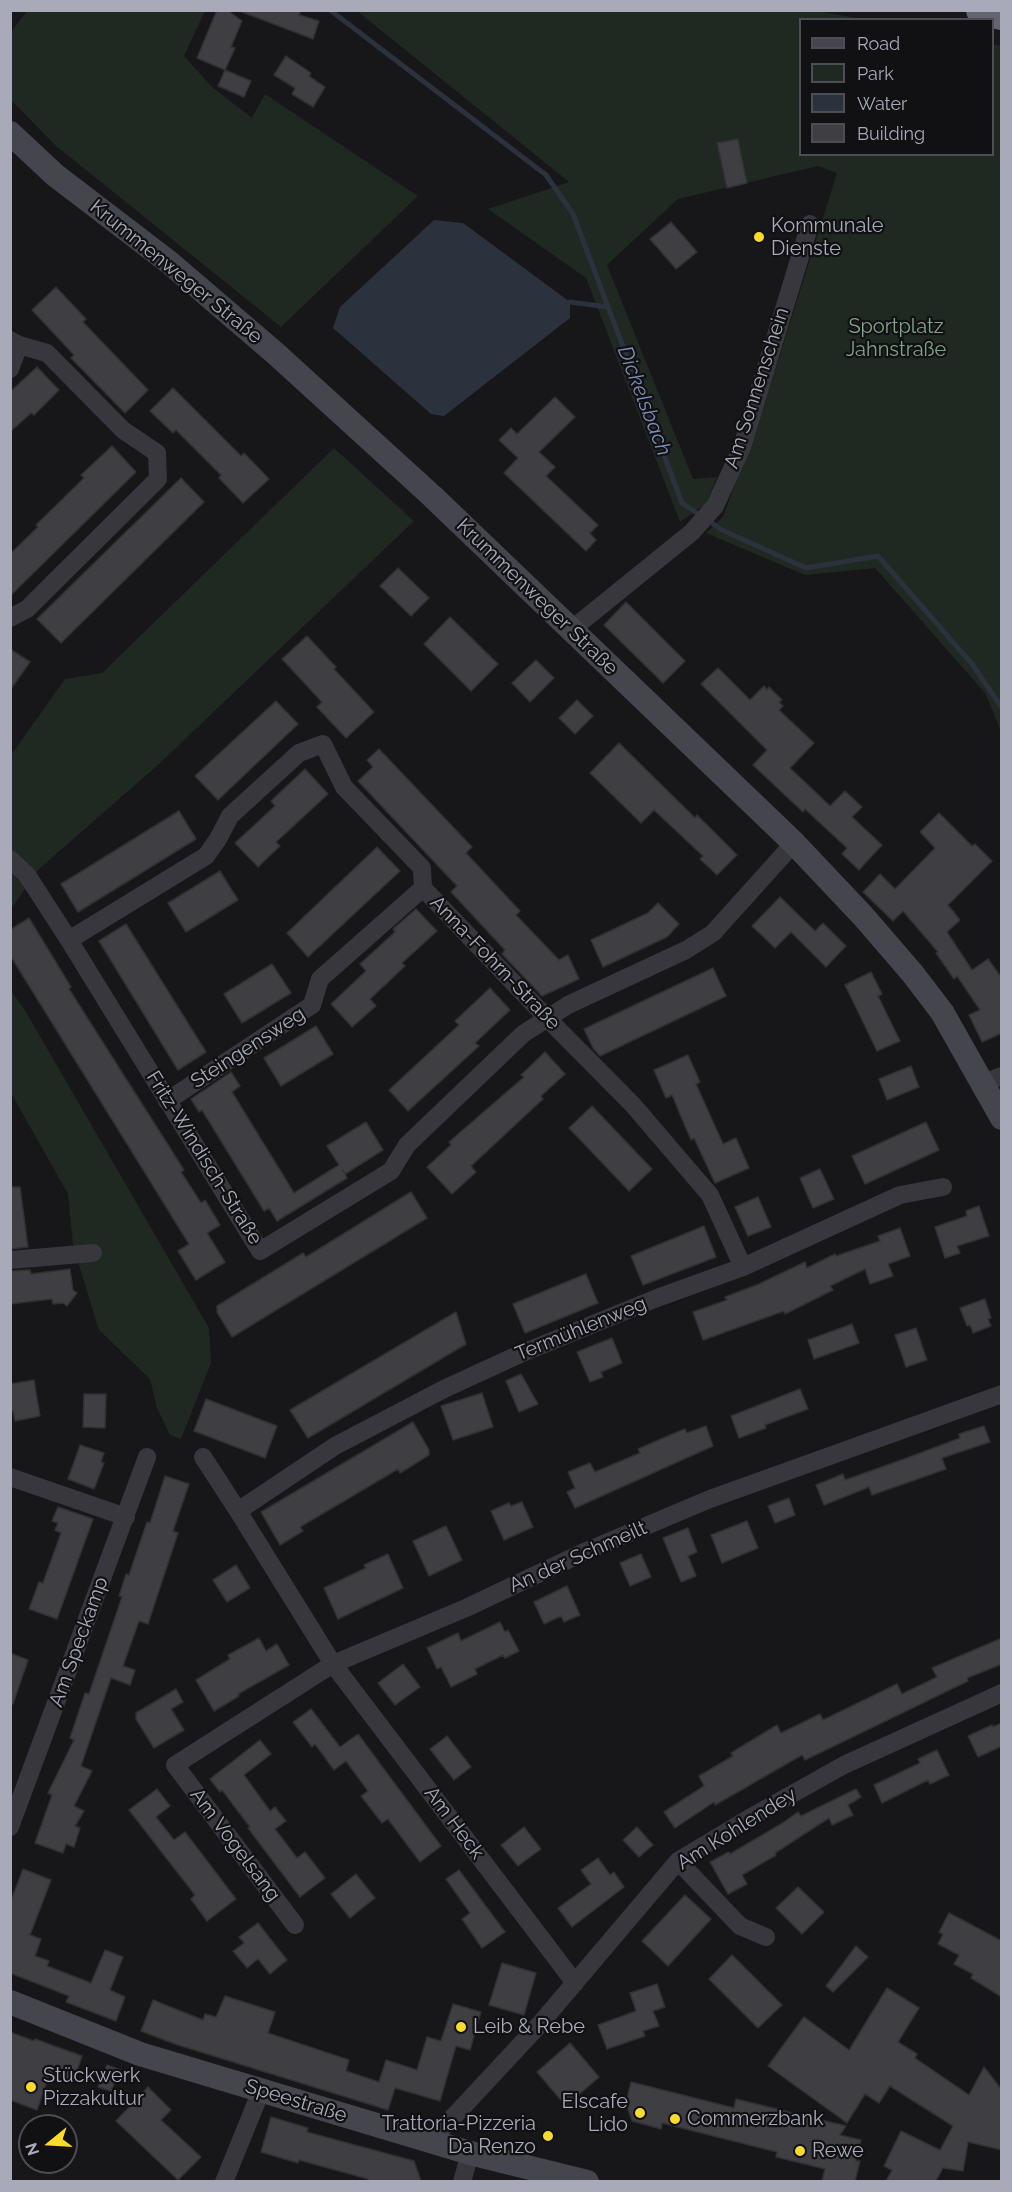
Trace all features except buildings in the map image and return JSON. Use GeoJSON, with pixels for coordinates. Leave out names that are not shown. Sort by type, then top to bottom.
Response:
{"type":"FeatureCollection","features":[{"type":"Feature","properties":{"kind":"highway"},"geometry":{"type":"LineString","coordinates":[[982,10],[1002,15]]}},
{"type":"Feature","properties":{"kind":"main road","name":"Krummenweger Straße"},"geometry":{"type":"LineString","coordinates":[[10,133],[55,175],[170,263],[275,353],[432,496],[794,843],[863,916],[913,974],[992,1080],[1001,1113]]}},
{"type":"Feature","properties":{"kind":"main road","name":"Speestraße"},"geometry":{"type":"LineString","coordinates":[[10,2002],[121,2047],[261,2091],[430,2142],[587,2181]]}},
{"type":"Feature","properties":{"kind":"street","name":"Am Sonnenschein"},"geometry":{"type":"LineString","coordinates":[[571,630],[692,532],[715,506],[742,447],[810,225]]}},
{"type":"Feature","properties":{"kind":"street"},"geometry":{"type":"LineString","coordinates":[[10,369],[15,342],[47,353],[123,430],[157,453],[158,479],[27,609],[10,618]]}},
{"type":"Feature","properties":{"kind":"street","name":"Anna-Fohrn-Straße"},"geometry":{"type":"LineString","coordinates":[[69,940],[206,856],[230,816],[299,753],[323,744],[344,787],[422,868],[423,888],[633,1104],[710,1195],[743,1267]]}},
{"type":"Feature","properties":{"kind":"street","name":"Fritz-Windisch-Straße"},"geometry":{"type":"LineString","coordinates":[[10,859],[27,875],[69,940],[260,1251],[390,1171],[407,1145],[523,1034],[568,1005],[686,950],[713,933],[794,843]]}},
{"type":"Feature","properties":{"kind":"street","name":"Steingensweg"},"geometry":{"type":"LineString","coordinates":[[167,1101],[312,1005],[320,979],[423,888]]}},
{"type":"Feature","properties":{"kind":"street","name":"Termühlenweg"},"geometry":{"type":"LineString","coordinates":[[238,1511],[335,1446],[444,1389],[520,1353],[657,1298],[743,1267],[900,1195],[943,1187]]}},
{"type":"Feature","properties":{"kind":"street"},"geometry":{"type":"LineString","coordinates":[[10,1260],[93,1252]]}},
{"type":"Feature","properties":{"kind":"street","name":"An der Schmeilt"},"geometry":{"type":"LineString","coordinates":[[175,1765],[333,1664],[466,1608],[582,1553],[710,1499],[1002,1394]]}},
{"type":"Feature","properties":{"kind":"street","name":"Am Speckamp"},"geometry":{"type":"LineString","coordinates":[[10,1827],[147,1457]]}},
{"type":"Feature","properties":{"kind":"street"},"geometry":{"type":"LineString","coordinates":[[203,1457],[333,1664]]}},
{"type":"Feature","properties":{"kind":"street"},"geometry":{"type":"LineString","coordinates":[[10,1477],[126,1517]]}},
{"type":"Feature","properties":{"kind":"street","name":"Am Heck"},"geometry":{"type":"LineString","coordinates":[[333,1664],[575,1983]]}},
{"type":"Feature","properties":{"kind":"street","name":"Am Kohlendey"},"geometry":{"type":"LineString","coordinates":[[430,2142],[539,2025],[678,1861],[753,1816],[844,1766],[1002,1693]]}},
{"type":"Feature","properties":{"kind":"street","name":"Am Vogelsang"},"geometry":{"type":"LineString","coordinates":[[175,1765],[295,1925]]}},
{"type":"Feature","properties":{"kind":"street"},"geometry":{"type":"LineString","coordinates":[[678,1861],[740,1926],[766,1937]]}},
{"type":"Feature","properties":{"kind":"street"},"geometry":{"type":"LineString","coordinates":[[224,2181],[261,2091]]}},
{"type":"Feature","properties":{"kind":"street"},"geometry":{"type":"LineString","coordinates":[[462,2181],[470,2153]]}},
{"type":"Feature","properties":{"kind":"green space","name":"Sportplatz Jahnstraße"},"geometry":{"type":"Polygon","coordinates":[[[813,10],[856,18],[799,18],[799,156],[994,156],[994,44],[1001,46],[1001,731],[985,693],[875,568],[805,575],[706,533],[723,517],[764,406],[837,173],[818,166],[678,199],[607,265],[693,479],[717,477],[706,504],[680,522],[586,278],[488,209],[569,182],[357,11],[813,10]]]}},
{"type":"Feature","properties":{"kind":"green space"},"geometry":{"type":"Polygon","coordinates":[[[27,11],[205,11],[184,56],[212,87],[252,118],[265,94],[418,196],[281,327],[55,145],[11,100],[11,32],[27,11]]]}},
{"type":"Feature","properties":{"kind":"green space"},"geometry":{"type":"Polygon","coordinates":[[[334,448],[414,521],[159,764],[39,869],[11,909],[11,755],[65,679],[102,673],[334,448]]]}},
{"type":"Feature","properties":{"kind":"green space"},"geometry":{"type":"Polygon","coordinates":[[[10,989],[26,1012],[209,1328],[211,1363],[181,1439],[170,1435],[157,1408],[150,1379],[99,1330],[73,1246],[68,1194],[11,1093],[10,989]]]}},
{"type":"Feature","properties":{"kind":"water"},"geometry":{"type":"Polygon","coordinates":[[[434,220],[463,223],[570,302],[570,318],[444,416],[431,414],[333,328],[340,307],[434,220]]]}},
{"type":"Feature","properties":{"kind":"waterway","name":"Dickelsbach"},"geometry":{"type":"LineString","coordinates":[[330,10],[546,175],[573,214],[682,503],[722,530],[806,568],[878,556],[972,664],[1002,708]]}},
{"type":"Feature","properties":{"kind":"waterway"},"geometry":{"type":"LineString","coordinates":[[570,302],[608,307]]}},
{"type":"Feature","properties":{"kind":"place","name":"Kommunale Dienste"},"geometry":{"type":"Point","coordinates":[759,237]}},
{"type":"Feature","properties":{"kind":"place","name":"Leib & Rebe"},"geometry":{"type":"Point","coordinates":[461,2027]}},
{"type":"Feature","properties":{"kind":"place","name":"Stückwerk Pizzakultur"},"geometry":{"type":"Point","coordinates":[31,2087]}},
{"type":"Feature","properties":{"kind":"place","name":"EIscafe Lido"},"geometry":{"type":"Point","coordinates":[640,2113]}},
{"type":"Feature","properties":{"kind":"place","name":"Commerzbank"},"geometry":{"type":"Point","coordinates":[675,2119]}},
{"type":"Feature","properties":{"kind":"place","name":"Trattoria-Pizzeria Da Renzo"},"geometry":{"type":"Point","coordinates":[548,2136]}},
{"type":"Feature","properties":{"kind":"place","name":"Rewe"},"geometry":{"type":"Point","coordinates":[800,2151]}}]}
